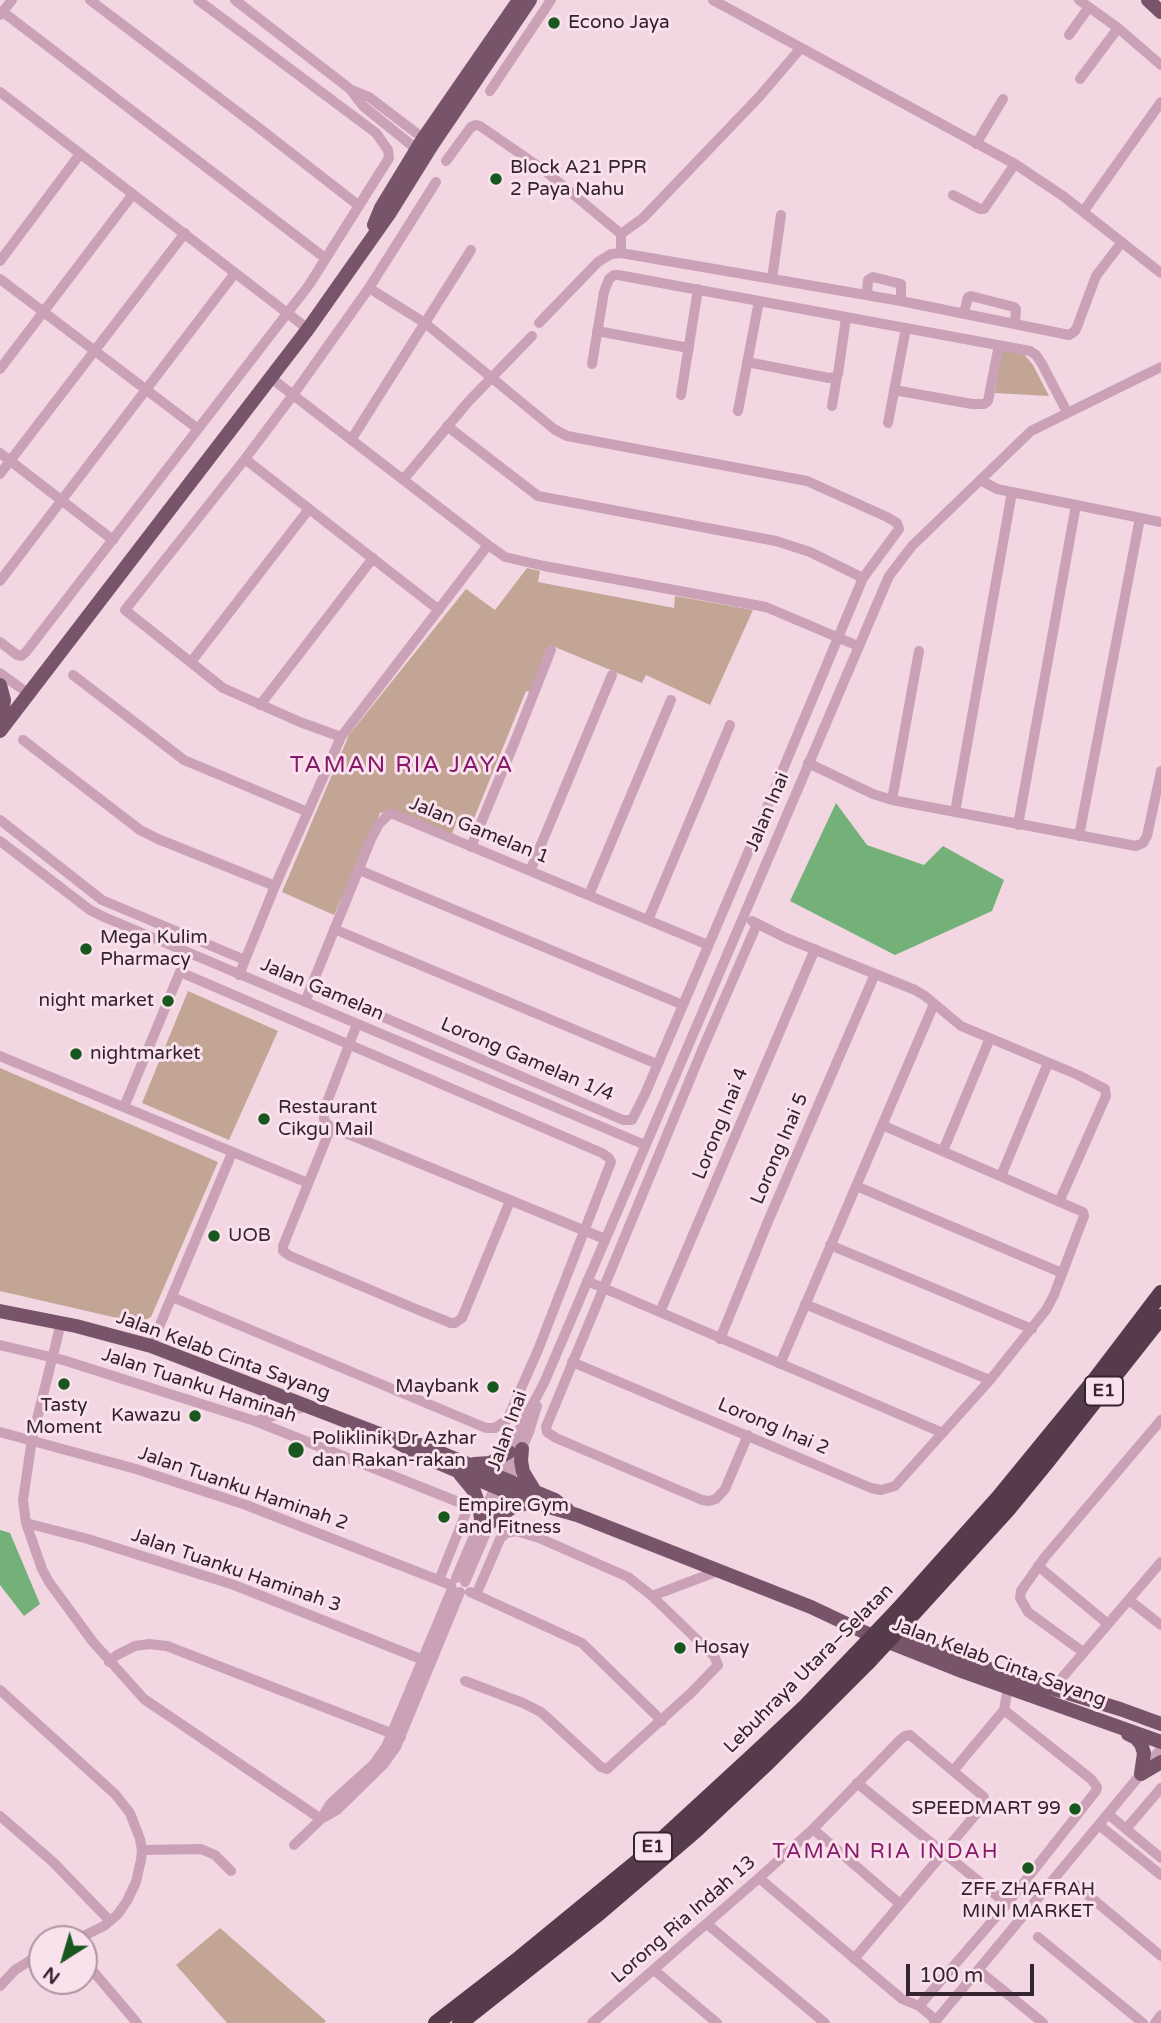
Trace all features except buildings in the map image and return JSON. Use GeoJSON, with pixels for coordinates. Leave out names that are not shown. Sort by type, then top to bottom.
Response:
{"type":"FeatureCollection","features":[{"type":"Feature","properties":{"kind":"highway","name":"Lebuhraya Utara–Selatan"},"geometry":{"type":"LineString","coordinates":[[903,1615],[1094,1381],[1161,1293]]}},
{"type":"Feature","properties":{"kind":"highway","name":"Lebuhraya Utara–Selatan"},"geometry":{"type":"LineString","coordinates":[[460,2023],[599,1913],[765,1765],[862,1658],[1009,1508],[1161,1317]]}},
{"type":"Feature","properties":{"kind":"highway","name":"Lebuhraya Utara–Selatan"},"geometry":{"type":"LineString","coordinates":[[436,2023],[642,1858],[806,1706],[862,1658]]}},
{"type":"Feature","properties":{"kind":"main road"},"geometry":{"type":"LineString","coordinates":[[424,147],[519,0]]}},
{"type":"Feature","properties":{"kind":"main road"},"geometry":{"type":"LineString","coordinates":[[0,731],[308,329],[368,243],[381,208],[498,49],[530,0]]}},
{"type":"Feature","properties":{"kind":"main road"},"geometry":{"type":"LineString","coordinates":[[1148,0],[1161,12]]}},
{"type":"Feature","properties":{"kind":"main road"},"geometry":{"type":"LineString","coordinates":[[0,685],[4,700],[0,724]]}},
{"type":"Feature","properties":{"kind":"main road","name":"Jalan Kelab Cinta Sayang"},"geometry":{"type":"LineString","coordinates":[[0,1311],[151,1346],[390,1438],[424,1446],[457,1465],[533,1497],[1008,1688],[1052,1696],[1161,1724]]}},
{"type":"Feature","properties":{"kind":"main road"},"geometry":{"type":"LineString","coordinates":[[515,1451],[533,1497],[486,1521],[474,1492],[457,1465],[490,1463],[515,1451]]}},
{"type":"Feature","properties":{"kind":"main road","name":"Jalan Kelab Cinta Sayang"},"geometry":{"type":"LineString","coordinates":[[827,1614],[842,1616],[963,1661],[1161,1742]]}},
{"type":"Feature","properties":{"kind":"main road"},"geometry":{"type":"LineString","coordinates":[[1115,1725],[1141,1744],[1144,1753],[1142,1774]]}},
{"type":"Feature","properties":{"kind":"main road"},"geometry":{"type":"LineString","coordinates":[[1142,1774],[1161,1762]]}},
{"type":"Feature","properties":{"kind":"street"},"geometry":{"type":"LineString","coordinates":[[12,0],[1,14],[326,258]]}},
{"type":"Feature","properties":{"kind":"street"},"geometry":{"type":"LineString","coordinates":[[90,0],[358,205]]}},
{"type":"Feature","properties":{"kind":"street"},"geometry":{"type":"LineString","coordinates":[[0,642],[17,655],[24,654],[288,313],[389,158],[388,150],[380,137],[198,0]]}},
{"type":"Feature","properties":{"kind":"street"},"geometry":{"type":"LineString","coordinates":[[235,0],[349,89],[363,106],[424,147]]}},
{"type":"Feature","properties":{"kind":"street"},"geometry":{"type":"LineString","coordinates":[[490,91],[551,0]]}},
{"type":"Feature","properties":{"kind":"street"},"geometry":{"type":"LineString","coordinates":[[713,0],[1015,164],[1044,182],[1161,273]]}},
{"type":"Feature","properties":{"kind":"street"},"geometry":{"type":"LineString","coordinates":[[1079,0],[1118,28],[1161,65]]}},
{"type":"Feature","properties":{"kind":"street"},"geometry":{"type":"LineString","coordinates":[[1069,35],[1089,7]]}},
{"type":"Feature","properties":{"kind":"street"},"geometry":{"type":"LineString","coordinates":[[518,19],[528,34]]}},
{"type":"Feature","properties":{"kind":"street"},"geometry":{"type":"LineString","coordinates":[[1080,79],[1118,28]]}},
{"type":"Feature","properties":{"kind":"street"},"geometry":{"type":"LineString","coordinates":[[498,49],[516,52]]}},
{"type":"Feature","properties":{"kind":"street"},"geometry":{"type":"LineString","coordinates":[[621,234],[643,218],[679,181],[759,97],[800,49]]}},
{"type":"Feature","properties":{"kind":"street"},"geometry":{"type":"LineString","coordinates":[[0,92],[308,329]]}},
{"type":"Feature","properties":{"kind":"street"},"geometry":{"type":"LineString","coordinates":[[976,144],[1003,99]]}},
{"type":"Feature","properties":{"kind":"street"},"geometry":{"type":"LineString","coordinates":[[1083,212],[1161,102]]}},
{"type":"Feature","properties":{"kind":"street"},"geometry":{"type":"LineString","coordinates":[[446,161],[471,127],[480,126],[544,170],[621,234]]}},
{"type":"Feature","properties":{"kind":"street"},"geometry":{"type":"LineString","coordinates":[[0,261],[80,154]]}},
{"type":"Feature","properties":{"kind":"street"},"geometry":{"type":"LineString","coordinates":[[953,195],[984,209],[1015,164]]}},
{"type":"Feature","properties":{"kind":"street"},"geometry":{"type":"LineString","coordinates":[[341,737],[223,688],[125,610],[293,395],[369,288],[436,182]]}},
{"type":"Feature","properties":{"kind":"street"},"geometry":{"type":"LineString","coordinates":[[0,369],[133,194]]}},
{"type":"Feature","properties":{"kind":"street"},"geometry":{"type":"LineString","coordinates":[[772,279],[782,215]]}},
{"type":"Feature","properties":{"kind":"street"},"geometry":{"type":"LineString","coordinates":[[0,474],[184,233]]}},
{"type":"Feature","properties":{"kind":"street"},"geometry":{"type":"LineString","coordinates":[[621,234],[621,253]]}},
{"type":"Feature","properties":{"kind":"street"},"geometry":{"type":"LineString","coordinates":[[539,323],[598,262],[611,254],[621,253],[901,301],[1069,335],[1075,331],[1096,276],[1122,242]]}},
{"type":"Feature","properties":{"kind":"street"},"geometry":{"type":"LineString","coordinates":[[351,440],[471,250]]}},
{"type":"Feature","properties":{"kind":"street"},"geometry":{"type":"LineString","coordinates":[[0,581],[235,273]]}},
{"type":"Feature","properties":{"kind":"street"},"geometry":{"type":"LineString","coordinates":[[592,364],[604,292],[608,279],[614,275],[1026,350],[1036,355],[1067,412]]}},
{"type":"Feature","properties":{"kind":"street"},"geometry":{"type":"LineString","coordinates":[[867,295],[868,280],[873,277],[901,284],[901,301]]}},
{"type":"Feature","properties":{"kind":"street"},"geometry":{"type":"LineString","coordinates":[[0,279],[198,429]]}},
{"type":"Feature","properties":{"kind":"street"},"geometry":{"type":"LineString","coordinates":[[369,288],[425,323],[492,379]]}},
{"type":"Feature","properties":{"kind":"street"},"geometry":{"type":"LineString","coordinates":[[681,395],[698,289]]}},
{"type":"Feature","properties":{"kind":"street"},"geometry":{"type":"LineString","coordinates":[[964,313],[968,297],[971,296],[1014,307],[1015,323]]}},
{"type":"Feature","properties":{"kind":"street"},"geometry":{"type":"LineString","coordinates":[[738,411],[759,301]]}},
{"type":"Feature","properties":{"kind":"street"},"geometry":{"type":"LineString","coordinates":[[832,406],[846,318]]}},
{"type":"Feature","properties":{"kind":"street"},"geometry":{"type":"LineString","coordinates":[[888,424],[906,328]]}},
{"type":"Feature","properties":{"kind":"street"},"geometry":{"type":"LineString","coordinates":[[597,331],[689,348]]}},
{"type":"Feature","properties":{"kind":"street"},"geometry":{"type":"LineString","coordinates":[[403,480],[447,426],[532,336]]}},
{"type":"Feature","properties":{"kind":"street"},"geometry":{"type":"LineString","coordinates":[[894,390],[984,404],[988,401],[999,345]]}},
{"type":"Feature","properties":{"kind":"street"},"geometry":{"type":"LineString","coordinates":[[747,362],[829,378],[837,376]]}},
{"type":"Feature","properties":{"kind":"street","name":"Jalan Inai"},"geometry":{"type":"LineString","coordinates":[[294,1845],[321,1819],[337,1810],[383,1765],[883,587],[894,567],[912,546],[1031,431],[1161,367]]}},
{"type":"Feature","properties":{"kind":"street"},"geometry":{"type":"LineString","coordinates":[[271,378],[488,545],[511,559],[766,607],[858,646]]}},
{"type":"Feature","properties":{"kind":"street","name":"Lorong Gamelan 1/4"},"geometry":{"type":"LineString","coordinates":[[311,986],[623,1120],[632,1120],[863,578],[898,529],[892,520],[807,481],[568,436],[554,429],[492,379]]}},
{"type":"Feature","properties":{"kind":"street"},"geometry":{"type":"LineString","coordinates":[[447,426],[538,496],[776,541],[810,552],[863,578]]}},
{"type":"Feature","properties":{"kind":"street"},"geometry":{"type":"LineString","coordinates":[[0,453],[113,540]]}},
{"type":"Feature","properties":{"kind":"street"},"geometry":{"type":"LineString","coordinates":[[245,459],[439,610]]}},
{"type":"Feature","properties":{"kind":"street"},"geometry":{"type":"LineString","coordinates":[[980,480],[989,486],[1013,492],[1161,522]]}},
{"type":"Feature","properties":{"kind":"street"},"geometry":{"type":"LineString","coordinates":[[955,812],[1013,492]]}},
{"type":"Feature","properties":{"kind":"street"},"geometry":{"type":"LineString","coordinates":[[1018,825],[1076,505]]}},
{"type":"Feature","properties":{"kind":"street"},"geometry":{"type":"LineString","coordinates":[[191,662],[309,509]]}},
{"type":"Feature","properties":{"kind":"street"},"geometry":{"type":"LineString","coordinates":[[1079,836],[1140,518]]}},
{"type":"Feature","properties":{"kind":"street"},"geometry":{"type":"LineString","coordinates":[[239,975],[341,737],[488,545]]}},
{"type":"Feature","properties":{"kind":"street"},"geometry":{"type":"LineString","coordinates":[[260,705],[373,558]]}},
{"type":"Feature","properties":{"kind":"street"},"geometry":{"type":"LineString","coordinates":[[471,847],[551,650]]}},
{"type":"Feature","properties":{"kind":"street"},"geometry":{"type":"LineString","coordinates":[[892,800],[919,651]]}},
{"type":"Feature","properties":{"kind":"street"},"geometry":{"type":"LineString","coordinates":[[0,673],[29,694]]}},
{"type":"Feature","properties":{"kind":"street"},"geometry":{"type":"LineString","coordinates":[[73,675],[192,765],[308,812]]}},
{"type":"Feature","properties":{"kind":"street"},"geometry":{"type":"LineString","coordinates":[[530,871],[612,675]]}},
{"type":"Feature","properties":{"kind":"street"},"geometry":{"type":"LineString","coordinates":[[589,895],[671,700]]}},
{"type":"Feature","properties":{"kind":"street"},"geometry":{"type":"LineString","coordinates":[[648,920],[730,725]]}},
{"type":"Feature","properties":{"kind":"street"},"geometry":{"type":"LineString","coordinates":[[23,740],[150,836],[275,886]]}},
{"type":"Feature","properties":{"kind":"street"},"geometry":{"type":"LineString","coordinates":[[808,764],[892,800],[1131,846],[1143,844],[1147,836],[1161,771]]}},
{"type":"Feature","properties":{"kind":"street","name":"Jalan Gamelan 1"},"geometry":{"type":"LineString","coordinates":[[305,1002],[379,824],[389,814],[708,945]]}},
{"type":"Feature","properties":{"kind":"street"},"geometry":{"type":"LineString","coordinates":[[0,820],[102,900],[245,960]]}},
{"type":"Feature","properties":{"kind":"street","name":"Jalan Gamelan"},"geometry":{"type":"LineString","coordinates":[[0,841],[90,910],[645,1145]]}},
{"type":"Feature","properties":{"kind":"street"},"geometry":{"type":"LineString","coordinates":[[359,870],[682,1006]]}},
{"type":"Feature","properties":{"kind":"street"},"geometry":{"type":"LineString","coordinates":[[743,917],[921,993],[961,1026],[1105,1089],[1106,1096],[1059,1202],[882,1125]]}},
{"type":"Feature","properties":{"kind":"street"},"geometry":{"type":"LineString","coordinates":[[748,1435],[725,1489],[716,1499],[709,1501],[556,1438],[547,1432],[547,1421],[757,924]]}},
{"type":"Feature","properties":{"kind":"street"},"geometry":{"type":"LineString","coordinates":[[334,929],[657,1064]]}},
{"type":"Feature","properties":{"kind":"street","name":"Lorong Inai 4"},"geometry":{"type":"LineString","coordinates":[[660,1312],[815,949]]}},
{"type":"Feature","properties":{"kind":"street"},"geometry":{"type":"LineString","coordinates":[[124,1107],[180,972],[610,1158],[610,1165],[538,1350],[507,1420],[491,1429],[384,1387],[172,1297]]}},
{"type":"Feature","properties":{"kind":"street","name":"Lorong Inai 5"},"geometry":{"type":"LineString","coordinates":[[720,1339],[875,974]]}},
{"type":"Feature","properties":{"kind":"street"},"geometry":{"type":"LineString","coordinates":[[780,1364],[934,1004]]}},
{"type":"Feature","properties":{"kind":"street"},"geometry":{"type":"LineString","coordinates":[[357,1024],[324,1110],[324,1119],[331,1127],[605,1239]]}},
{"type":"Feature","properties":{"kind":"street"},"geometry":{"type":"LineString","coordinates":[[943,1151],[990,1038]]}},
{"type":"Feature","properties":{"kind":"street"},"geometry":{"type":"LineString","coordinates":[[0,1056],[308,1183]]}},
{"type":"Feature","properties":{"kind":"street"},"geometry":{"type":"LineString","coordinates":[[1001,1176],[1048,1063]]}},
{"type":"Feature","properties":{"kind":"street"},"geometry":{"type":"LineString","coordinates":[[331,1127],[283,1246],[286,1253],[451,1322],[455,1323],[462,1318],[510,1201]]}},
{"type":"Feature","properties":{"kind":"street"},"geometry":{"type":"LineString","coordinates":[[151,1346],[232,1153]]}},
{"type":"Feature","properties":{"kind":"street"},"geometry":{"type":"LineString","coordinates":[[856,1186],[1062,1273]]}},
{"type":"Feature","properties":{"kind":"street","name":"Lorong Inai 2"},"geometry":{"type":"LineString","coordinates":[[572,1362],[881,1490],[888,1489],[900,1482],[990,1380],[1050,1303],[1083,1221],[1083,1212],[1059,1202]]}},
{"type":"Feature","properties":{"kind":"street"},"geometry":{"type":"LineString","coordinates":[[831,1245],[1032,1329]]}},
{"type":"Feature","properties":{"kind":"street"},"geometry":{"type":"LineString","coordinates":[[587,1281],[943,1433]]}},
{"type":"Feature","properties":{"kind":"street"},"geometry":{"type":"LineString","coordinates":[[805,1304],[990,1380]]}},
{"type":"Feature","properties":{"kind":"street"},"geometry":{"type":"LineString","coordinates":[[61,1323],[32,1439],[23,1500],[26,1523],[36,1555],[49,1582],[134,1689],[157,1709],[321,1819]]}},
{"type":"Feature","properties":{"kind":"street","name":"Jalan Tuanku Haminah"},"geometry":{"type":"LineString","coordinates":[[0,1345],[54,1357],[255,1421],[461,1503],[466,1515],[439,1580]]}},
{"type":"Feature","properties":{"kind":"street"},"geometry":{"type":"LineString","coordinates":[[255,1421],[308,1406]]}},
{"type":"Feature","properties":{"kind":"street"},"geometry":{"type":"LineString","coordinates":[[1083,1653],[1028,1612],[1022,1605],[1021,1591],[1038,1566],[1161,1420]]}},
{"type":"Feature","properties":{"kind":"street","name":"Jalan Tuanku Haminah 2"},"geometry":{"type":"LineString","coordinates":[[0,1432],[136,1469],[246,1505],[458,1586],[582,1643],[662,1721]]}},
{"type":"Feature","properties":{"kind":"street","name":"Jalan Tuanku Haminah 3"},"geometry":{"type":"LineString","coordinates":[[26,1523],[88,1539],[234,1585],[427,1662]]}},
{"type":"Feature","properties":{"kind":"street"},"geometry":{"type":"LineString","coordinates":[[465,1681],[541,1712],[601,1767],[607,1769],[715,1670],[718,1661],[652,1595],[628,1577],[539,1538],[516,1531],[506,1533],[500,1539],[476,1595]]}},
{"type":"Feature","properties":{"kind":"street"},"geometry":{"type":"LineString","coordinates":[[1052,1696],[1083,1653],[1161,1562]]}},
{"type":"Feature","properties":{"kind":"street"},"geometry":{"type":"LineString","coordinates":[[1038,1566],[1108,1624]]}},
{"type":"Feature","properties":{"kind":"street"},"geometry":{"type":"LineString","coordinates":[[652,1595],[718,1571]]}},
{"type":"Feature","properties":{"kind":"street"},"geometry":{"type":"LineString","coordinates":[[1129,1600],[1161,1625]]}},
{"type":"Feature","properties":{"kind":"street"},"geometry":{"type":"LineString","coordinates":[[110,1662],[135,1646],[167,1646],[397,1735]]}},
{"type":"Feature","properties":{"kind":"street"},"geometry":{"type":"LineString","coordinates":[[953,1771],[1004,1710],[1008,1688]]}},
{"type":"Feature","properties":{"kind":"street"},"geometry":{"type":"LineString","coordinates":[[0,1690],[115,1794],[134,1821],[142,1850],[131,1894],[110,1921],[98,1929]]}},
{"type":"Feature","properties":{"kind":"street"},"geometry":{"type":"LineString","coordinates":[[919,2006],[1007,1904],[1093,1796],[1097,1787],[1091,1779],[1004,1710]]}},
{"type":"Feature","properties":{"kind":"street","name":"Lorong Ria Indah 13"},"geometry":{"type":"LineString","coordinates":[[600,2021],[813,1829],[907,1735],[914,1737],[984,1797],[984,1802],[854,1959]]}},
{"type":"Feature","properties":{"kind":"street"},"geometry":{"type":"LineString","coordinates":[[759,1878],[902,1999],[919,2006],[935,2021],[1161,1748]]}},
{"type":"Feature","properties":{"kind":"street"},"geometry":{"type":"LineString","coordinates":[[857,1783],[1023,1917]]}},
{"type":"Feature","properties":{"kind":"street"},"geometry":{"type":"LineString","coordinates":[[1126,1829],[1161,1788]]}},
{"type":"Feature","properties":{"kind":"street"},"geometry":{"type":"LineString","coordinates":[[1108,1814],[1161,1858]]}},
{"type":"Feature","properties":{"kind":"street"},"geometry":{"type":"LineString","coordinates":[[0,1816],[52,1862],[110,1921]]}},
{"type":"Feature","properties":{"kind":"street"},"geometry":{"type":"LineString","coordinates":[[1099,1825],[1161,1875]]}},
{"type":"Feature","properties":{"kind":"street"},"geometry":{"type":"LineString","coordinates":[[813,1829],[900,1904]]}},
{"type":"Feature","properties":{"kind":"street"},"geometry":{"type":"LineString","coordinates":[[142,1850],[201,1849],[215,1855],[231,1871]]}},
{"type":"Feature","properties":{"kind":"street"},"geometry":{"type":"LineString","coordinates":[[1076,1885],[1161,1956]]}},
{"type":"Feature","properties":{"kind":"street"},"geometry":{"type":"LineString","coordinates":[[707,1924],[825,2023]]}},
{"type":"Feature","properties":{"kind":"street"},"geometry":{"type":"LineString","coordinates":[[1038,1937],[1143,2023]]}},
{"type":"Feature","properties":{"kind":"street"},"geometry":{"type":"LineString","coordinates":[[0,1986],[15,1970],[28,1962]]}},
{"type":"Feature","properties":{"kind":"street"},"geometry":{"type":"LineString","coordinates":[[654,1970],[717,2023]]}},
{"type":"Feature","properties":{"kind":"street"},"geometry":{"type":"LineString","coordinates":[[978,1970],[1043,2023]]}},
{"type":"Feature","properties":{"kind":"street"},"geometry":{"type":"LineString","coordinates":[[98,1977],[137,2023]]}},
{"type":"Feature","properties":{"kind":"street"},"geometry":{"type":"LineString","coordinates":[[1155,2023],[1161,2015]]}},
{"type":"Feature","properties":{"kind":"shaded area"},"geometry":{"type":"Polygon","coordinates":[[[1006,349],[1023,353],[1033,365],[1049,396],[995,393],[1001,352],[1006,349]]]}},
{"type":"Feature","properties":{"kind":"shaded area"},"geometry":{"type":"Polygon","coordinates":[[[527,568],[540,571],[538,582],[674,608],[675,596],[753,610],[710,705],[646,675],[642,683],[550,645],[531,692],[526,691],[470,828],[456,823],[452,834],[393,810],[380,813],[334,915],[282,892],[349,735],[466,589],[495,610],[527,568]]]}},
{"type":"Feature","properties":{"kind":"shaded area"},"geometry":{"type":"Polygon","coordinates":[[[836,803],[867,845],[924,865],[943,846],[1004,880],[992,911],[895,955],[790,901],[836,803]]]}},
{"type":"Feature","properties":{"kind":"shaded area"},"geometry":{"type":"Polygon","coordinates":[[[188,991],[278,1031],[229,1140],[142,1103],[188,991]]]}},
{"type":"Feature","properties":{"kind":"shaded area"},"geometry":{"type":"Polygon","coordinates":[[[0,1068],[218,1162],[151,1317],[139,1323],[0,1291],[0,1068]]]}},
{"type":"Feature","properties":{"kind":"shaded area"},"geometry":{"type":"Polygon","coordinates":[[[0,1530],[10,1533],[40,1604],[24,1616],[0,1585],[0,1530]]]}},
{"type":"Feature","properties":{"kind":"shaded area"},"geometry":{"type":"Polygon","coordinates":[[[220,1928],[326,2021],[227,2023],[176,1965],[220,1928]]]}},
{"type":"Feature","properties":{"kind":"place","name":"Econo Jaya"},"geometry":{"type":"Point","coordinates":[554,23]}},
{"type":"Feature","properties":{"kind":"place","name":"Block A21 PPR 2 Paya Nahu"},"geometry":{"type":"Point","coordinates":[496,179]}},
{"type":"Feature","properties":{"kind":"place","name":"Mega Kulim Pharmacy"},"geometry":{"type":"Point","coordinates":[86,949]}},
{"type":"Feature","properties":{"kind":"place","name":"night market"},"geometry":{"type":"Point","coordinates":[168,1001]}},
{"type":"Feature","properties":{"kind":"place","name":"nightmarket"},"geometry":{"type":"Point","coordinates":[76,1054]}},
{"type":"Feature","properties":{"kind":"place","name":"Restaurant Cikgu Mail"},"geometry":{"type":"Point","coordinates":[264,1119]}},
{"type":"Feature","properties":{"kind":"place","name":"UOB"},"geometry":{"type":"Point","coordinates":[214,1236]}},
{"type":"Feature","properties":{"kind":"place","name":"Tasty Moment"},"geometry":{"type":"Point","coordinates":[64,1384]}},
{"type":"Feature","properties":{"kind":"place","name":"Maybank"},"geometry":{"type":"Point","coordinates":[493,1387]}},
{"type":"Feature","properties":{"kind":"place","name":"Kawazu"},"geometry":{"type":"Point","coordinates":[195,1416]}},
{"type":"Feature","properties":{"kind":"place","name":"Poliklinik Dr Azhar dan Rakan-rakan"},"geometry":{"type":"Point","coordinates":[296,1450]}},
{"type":"Feature","properties":{"kind":"place","name":"Empire Gym and Fitness"},"geometry":{"type":"Point","coordinates":[444,1517]}},
{"type":"Feature","properties":{"kind":"place","name":"Hosay"},"geometry":{"type":"Point","coordinates":[680,1648]}},
{"type":"Feature","properties":{"kind":"place","name":"SPEEDMART 99"},"geometry":{"type":"Point","coordinates":[1075,1809]}},
{"type":"Feature","properties":{"kind":"place","name":"ZFF ZHAFRAH MINI MARKET"},"geometry":{"type":"Point","coordinates":[1028,1868]}},
{"type":"Feature","properties":{"kind":"district","name":"TAMAN RIA JAYA"},"geometry":{"type":"Point","coordinates":[402,766]}},
{"type":"Feature","properties":{"kind":"district","name":"TAMAN RIA INDAH"},"geometry":{"type":"Point","coordinates":[886,1852]}}]}
